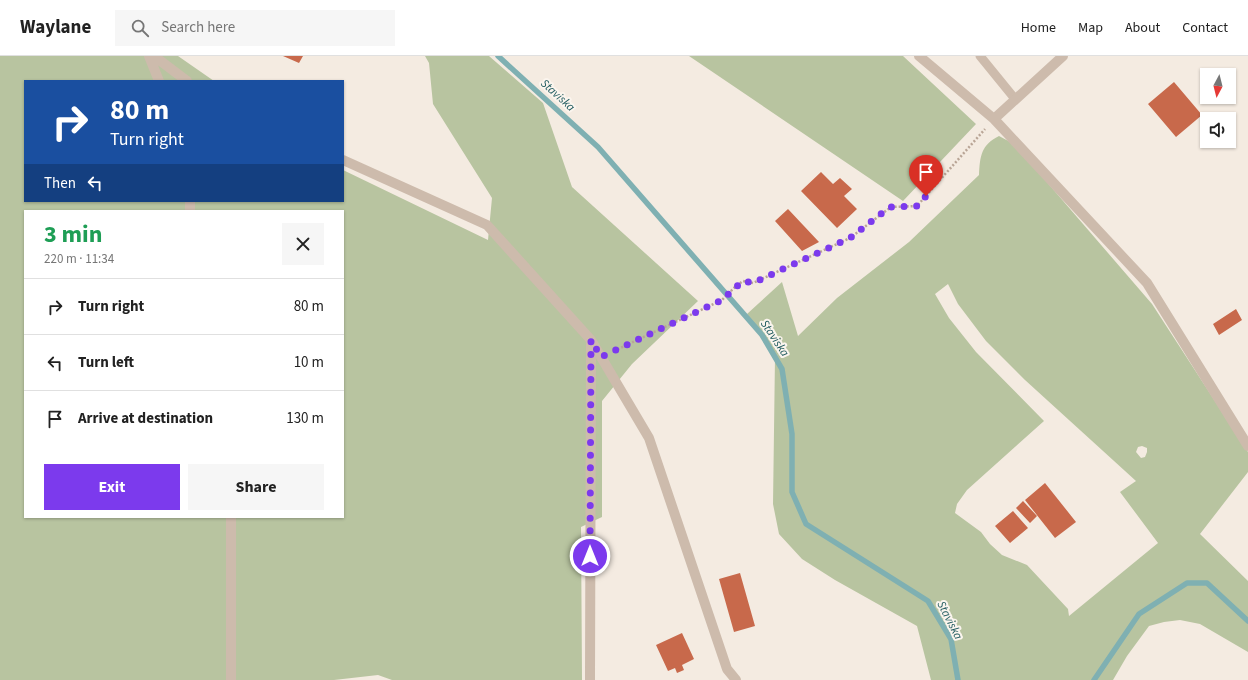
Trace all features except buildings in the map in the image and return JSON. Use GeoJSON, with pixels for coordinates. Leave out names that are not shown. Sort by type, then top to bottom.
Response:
{"type":"FeatureCollection","features":[{"type":"Feature","properties":{"kind":"street"},"geometry":{"type":"LineString","coordinates":[[149,56],[158,80]]}},
{"type":"Feature","properties":{"kind":"street"},"geometry":{"type":"LineString","coordinates":[[154,56],[186,80]]}},
{"type":"Feature","properties":{"kind":"street"},"geometry":{"type":"LineString","coordinates":[[919,56],[994,119],[1147,283],[1248,446]]}},
{"type":"Feature","properties":{"kind":"street"},"geometry":{"type":"LineString","coordinates":[[994,119],[1062,56]]}},
{"type":"Feature","properties":{"kind":"street"},"geometry":{"type":"LineString","coordinates":[[344,160],[487,225],[591,340],[649,438],[727,669],[736,680]]}},
{"type":"Feature","properties":{"kind":"street"},"geometry":{"type":"LineString","coordinates":[[590,680],[591,340]]}},
{"type":"Feature","properties":{"kind":"street"},"geometry":{"type":"LineString","coordinates":[[231,518],[231,680]]}},
{"type":"Feature","properties":{"kind":"lane"},"geometry":{"type":"LineString","coordinates":[[980,56],[1015,99]]}},
{"type":"Feature","properties":{"kind":"path"},"geometry":{"type":"LineString","coordinates":[[601,357],[722,300],[743,281],[753,283],[850,238],[890,207],[917,206],[994,119]]}},
{"type":"Feature","properties":{"kind":"green space"},"geometry":{"type":"Polygon","coordinates":[[[0,56],[178,56],[213,80],[24,80],[24,202],[344,202],[344,170],[488,240],[492,198],[433,104],[429,63],[425,56],[489,56],[543,103],[572,187],[698,301],[632,364],[602,401],[602,517],[581,527],[582,680],[392,680],[378,675],[334,680],[0,680],[0,56]]]}},
{"type":"Feature","properties":{"kind":"green space"},"geometry":{"type":"Polygon","coordinates":[[[689,56],[903,56],[976,124],[903,201],[689,56]]]}},
{"type":"Feature","properties":{"kind":"green space"},"geometry":{"type":"Polygon","coordinates":[[[999,136],[1014,144],[1152,304],[1248,452],[1248,472],[1200,534],[1248,581],[1248,652],[1200,624],[1180,620],[1149,626],[1127,656],[1113,680],[931,680],[917,626],[835,580],[802,559],[779,534],[773,504],[775,357],[747,314],[782,282],[798,336],[837,298],[909,242],[979,175],[981,157],[985,147],[993,139],[999,136]],[[948,284],[935,294],[949,318],[976,352],[1044,421],[967,490],[957,504],[955,513],[981,532],[990,544],[1002,555],[1027,565],[1068,609],[1069,616],[1158,543],[1120,492],[1136,481],[1025,380],[986,341],[958,304],[948,284]],[[1142,446],[1138,447],[1136,452],[1141,458],[1145,457],[1147,452],[1147,448],[1142,446]]]}},
{"type":"Feature","properties":{"kind":"waterway","name":"Staviska"},"geometry":{"type":"LineString","coordinates":[[498,56],[598,147],[762,335],[782,369],[792,434],[792,492],[806,524],[928,601],[951,639],[958,680]]}},
{"type":"Feature","properties":{"kind":"waterway","name":"Staviska"},"geometry":{"type":"LineString","coordinates":[[1094,680],[1139,614],[1187,583],[1207,583],[1248,621]]}},
{"type":"Feature","properties":{"kind":"route"},"geometry":{"type":"LineString","coordinates":[[590,556],[591,340],[601,357],[722,300],[743,281],[753,283],[850,238],[890,207],[917,206],[926,196]]}}]}
